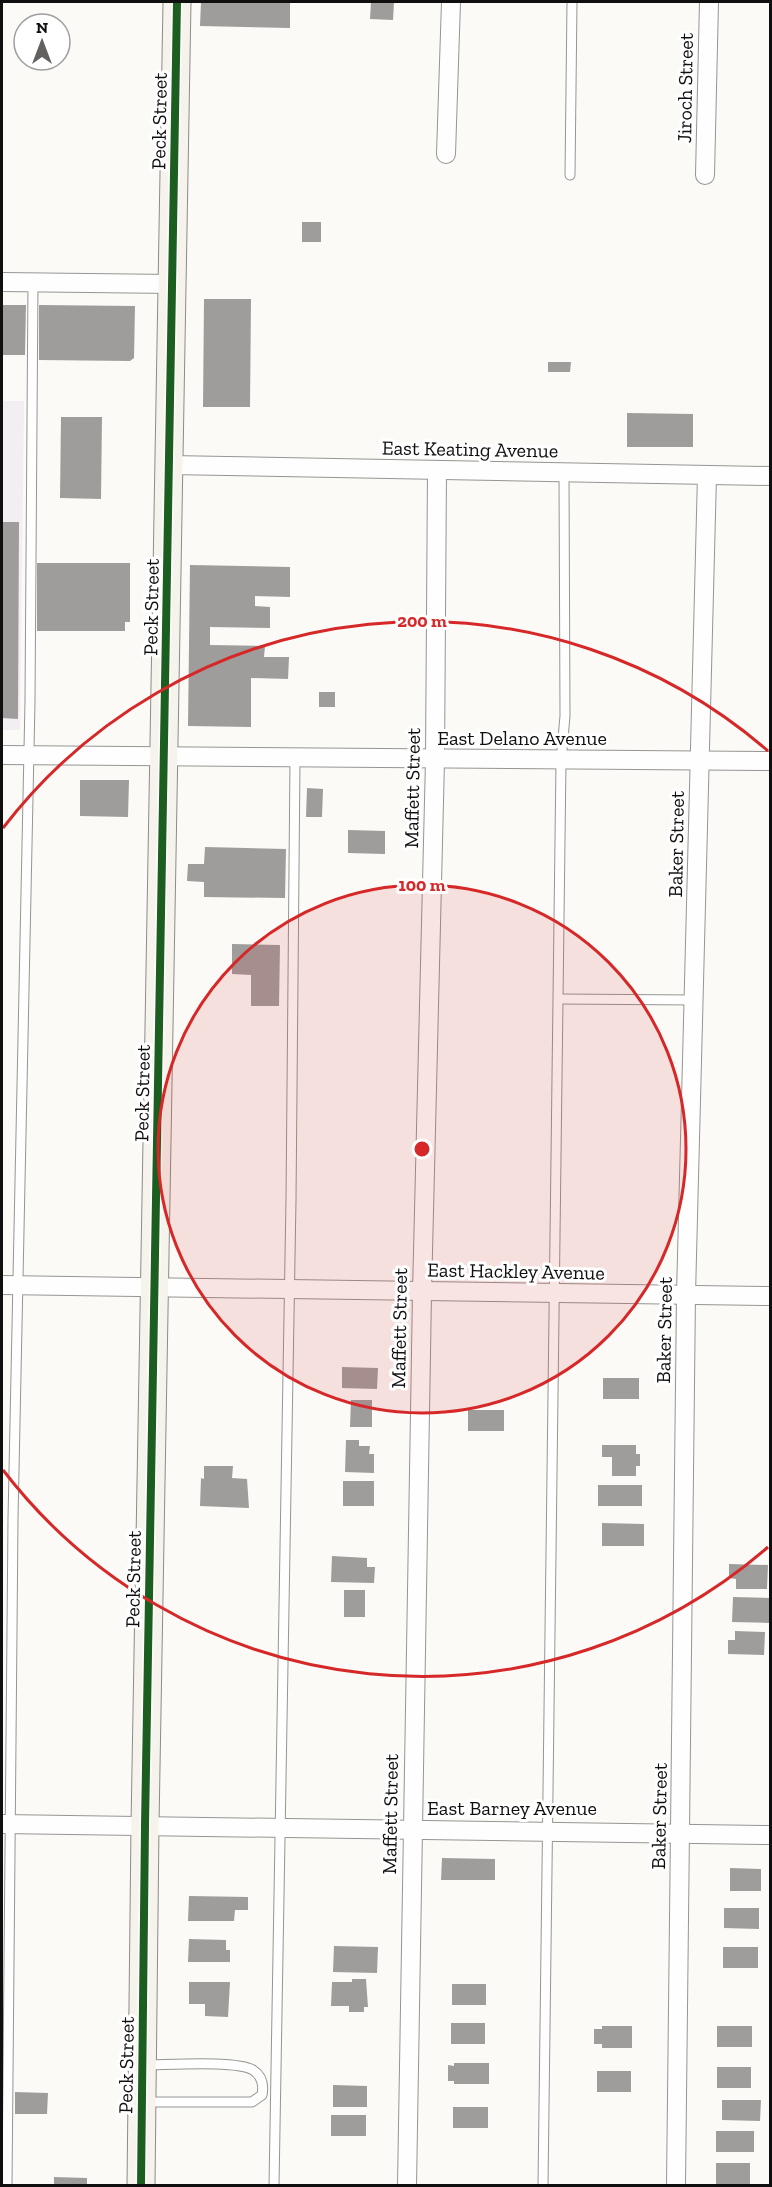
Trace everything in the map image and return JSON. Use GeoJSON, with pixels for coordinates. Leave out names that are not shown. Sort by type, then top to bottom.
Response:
{"type":"FeatureCollection","features":[{"type":"Feature","properties":{"kind":"street","name":"Peck Street"},"geometry":{"type":"LineString","coordinates":[[141,2186],[145,1826],[177,2]]}},
{"type":"Feature","properties":{"kind":"street"},"geometry":{"type":"LineString","coordinates":[[446,154],[450,2]]}},
{"type":"Feature","properties":{"kind":"street","name":"Jiroch Street"},"geometry":{"type":"LineString","coordinates":[[705,175],[709,2]]}},
{"type":"Feature","properties":{"kind":"street"},"geometry":{"type":"LineString","coordinates":[[2,282],[173,284]]}},
{"type":"Feature","properties":{"kind":"street","name":"East Keating Avenue"},"geometry":{"type":"LineString","coordinates":[[169,465],[771,476]]}},
{"type":"Feature","properties":{"kind":"street","name":"Maffett Street"},"geometry":{"type":"LineString","coordinates":[[407,2186],[422,1293],[435,760],[436,471]]}},
{"type":"Feature","properties":{"kind":"street","name":"Baker Street"},"geometry":{"type":"LineString","coordinates":[[676,2186],[682,1832],[686,1295],[707,475]]}},
{"type":"Feature","properties":{"kind":"street","name":"East Delano Avenue"},"geometry":{"type":"LineString","coordinates":[[2,755],[771,761]]}},
{"type":"Feature","properties":{"kind":"street","name":"East Hackley Avenue"},"geometry":{"type":"LineString","coordinates":[[11,1285],[422,1293],[771,1296]]}},
{"type":"Feature","properties":{"kind":"street","name":"East Barney Avenue"},"geometry":{"type":"LineString","coordinates":[[6,1824],[771,1834]]}},
{"type":"Feature","properties":{"kind":"lane"},"geometry":{"type":"LineString","coordinates":[[570,176],[572,2]]}},
{"type":"Feature","properties":{"kind":"lane"},"geometry":{"type":"LineString","coordinates":[[7,2186],[6,1824],[13,1753],[11,1285],[27,756],[33,282]]}},
{"type":"Feature","properties":{"kind":"lane"},"geometry":{"type":"LineString","coordinates":[[543,2186],[545,1831],[555,1294],[561,761],[565,716],[564,473]]}},
{"type":"Feature","properties":{"kind":"lane"},"geometry":{"type":"LineString","coordinates":[[274,2186],[289,1290],[295,759]]}},
{"type":"Feature","properties":{"kind":"lane"},"geometry":{"type":"LineString","coordinates":[[559,999],[695,1000]]}},
{"type":"Feature","properties":{"kind":"lane"},"geometry":{"type":"LineString","coordinates":[[142,2066],[206,2065],[252,2069],[261,2078],[264,2087],[262,2095],[252,2102],[142,2102]]}},
{"type":"Feature","properties":{"kind":"shaded area"},"geometry":{"type":"Polygon","coordinates":[[[2,401],[24,401],[20,730],[2,730],[2,401]]]}},
{"type":"Feature","properties":{"kind":"building"},"geometry":{"type":"Polygon","coordinates":[[[201,2],[290,2],[290,28],[200,26],[201,2]]]}},
{"type":"Feature","properties":{"kind":"building"},"geometry":{"type":"Polygon","coordinates":[[[371,2],[394,2],[393,20],[370,19],[371,2]]]}},
{"type":"Feature","properties":{"kind":"building"},"geometry":{"type":"Polygon","coordinates":[[[302,222],[321,222],[321,242],[302,242],[302,222]]]}},
{"type":"Feature","properties":{"kind":"building"},"geometry":{"type":"Polygon","coordinates":[[[204,299],[251,299],[250,407],[203,407],[204,299]]]}},
{"type":"Feature","properties":{"kind":"building"},"geometry":{"type":"Polygon","coordinates":[[[2,305],[26,305],[25,355],[2,355],[2,305]]]}},
{"type":"Feature","properties":{"kind":"building"},"geometry":{"type":"Polygon","coordinates":[[[39,305],[135,306],[134,358],[130,361],[39,360],[39,305]]]}},
{"type":"Feature","properties":{"kind":"building"},"geometry":{"type":"Polygon","coordinates":[[[548,362],[571,362],[570,372],[548,372],[548,362]]]}},
{"type":"Feature","properties":{"kind":"building"},"geometry":{"type":"Polygon","coordinates":[[[627,413],[693,414],[693,447],[627,447],[627,413]]]}},
{"type":"Feature","properties":{"kind":"building"},"geometry":{"type":"Polygon","coordinates":[[[61,417],[102,417],[101,499],[60,498],[61,417]]]}},
{"type":"Feature","properties":{"kind":"building"},"geometry":{"type":"Polygon","coordinates":[[[2,522],[19,522],[18,719],[2,718],[2,522]]]}},
{"type":"Feature","properties":{"kind":"building"},"geometry":{"type":"Polygon","coordinates":[[[37,563],[130,563],[130,622],[125,622],[125,631],[37,631],[37,563]]]}},
{"type":"Feature","properties":{"kind":"building"},"geometry":{"type":"Polygon","coordinates":[[[190,565],[290,567],[290,597],[255,596],[255,606],[270,607],[270,628],[210,627],[210,645],[265,646],[264,657],[289,657],[288,679],[251,678],[251,727],[188,726],[190,565]]]}},
{"type":"Feature","properties":{"kind":"building"},"geometry":{"type":"Polygon","coordinates":[[[319,692],[335,692],[335,707],[319,707],[319,692]]]}},
{"type":"Feature","properties":{"kind":"building"},"geometry":{"type":"Polygon","coordinates":[[[80,780],[129,780],[128,817],[80,816],[80,780]]]}},
{"type":"Feature","properties":{"kind":"building"},"geometry":{"type":"Polygon","coordinates":[[[307,788],[323,789],[322,817],[306,817],[307,788]]]}},
{"type":"Feature","properties":{"kind":"building"},"geometry":{"type":"Polygon","coordinates":[[[348,830],[385,831],[385,854],[348,853],[348,830]]]}},
{"type":"Feature","properties":{"kind":"building"},"geometry":{"type":"Polygon","coordinates":[[[205,847],[286,849],[285,898],[204,897],[204,882],[187,881],[188,864],[204,864],[205,847]]]}},
{"type":"Feature","properties":{"kind":"building"},"geometry":{"type":"Polygon","coordinates":[[[232,944],[280,945],[279,1006],[251,1006],[251,975],[232,974],[232,944]]]}},
{"type":"Feature","properties":{"kind":"building"},"geometry":{"type":"Polygon","coordinates":[[[342,1367],[378,1368],[377,1389],[342,1388],[342,1367]]]}},
{"type":"Feature","properties":{"kind":"building"},"geometry":{"type":"Polygon","coordinates":[[[603,1378],[639,1378],[639,1399],[603,1399],[603,1378]]]}},
{"type":"Feature","properties":{"kind":"building"},"geometry":{"type":"Polygon","coordinates":[[[351,1400],[372,1400],[372,1427],[350,1427],[351,1400]]]}},
{"type":"Feature","properties":{"kind":"building"},"geometry":{"type":"Polygon","coordinates":[[[468,1410],[504,1410],[504,1431],[468,1431],[468,1410]]]}},
{"type":"Feature","properties":{"kind":"building"},"geometry":{"type":"Polygon","coordinates":[[[346,1440],[359,1440],[359,1446],[370,1446],[369,1454],[374,1454],[374,1473],[345,1472],[346,1440]]]}},
{"type":"Feature","properties":{"kind":"building"},"geometry":{"type":"Polygon","coordinates":[[[602,1445],[636,1445],[636,1454],[640,1454],[640,1466],[636,1466],[636,1476],[612,1476],[612,1457],[602,1457],[602,1445]]]}},
{"type":"Feature","properties":{"kind":"building"},"geometry":{"type":"Polygon","coordinates":[[[204,1466],[233,1466],[232,1478],[247,1479],[249,1508],[200,1506],[204,1466]]]}},
{"type":"Feature","properties":{"kind":"building"},"geometry":{"type":"Polygon","coordinates":[[[343,1481],[374,1481],[374,1506],[343,1506],[343,1481]]]}},
{"type":"Feature","properties":{"kind":"building"},"geometry":{"type":"Polygon","coordinates":[[[598,1485],[642,1485],[642,1506],[598,1506],[598,1485]]]}},
{"type":"Feature","properties":{"kind":"building"},"geometry":{"type":"Polygon","coordinates":[[[602,1523],[644,1524],[644,1546],[602,1546],[602,1523]]]}},
{"type":"Feature","properties":{"kind":"building"},"geometry":{"type":"Polygon","coordinates":[[[332,1556],[367,1558],[367,1567],[375,1567],[374,1583],[331,1582],[332,1556]]]}},
{"type":"Feature","properties":{"kind":"building"},"geometry":{"type":"Polygon","coordinates":[[[729,1564],[768,1565],[767,1589],[736,1589],[736,1579],[729,1578],[729,1564]]]}},
{"type":"Feature","properties":{"kind":"building"},"geometry":{"type":"Polygon","coordinates":[[[344,1590],[365,1590],[365,1617],[344,1617],[344,1590]]]}},
{"type":"Feature","properties":{"kind":"building"},"geometry":{"type":"Polygon","coordinates":[[[733,1597],[770,1598],[770,1623],[732,1622],[733,1597]]]}},
{"type":"Feature","properties":{"kind":"building"},"geometry":{"type":"Polygon","coordinates":[[[735,1631],[765,1632],[764,1655],[728,1654],[728,1640],[735,1640],[735,1631]]]}},
{"type":"Feature","properties":{"kind":"building"},"geometry":{"type":"Polygon","coordinates":[[[442,1858],[495,1859],[495,1880],[441,1880],[442,1858]]]}},
{"type":"Feature","properties":{"kind":"building"},"geometry":{"type":"Polygon","coordinates":[[[730,1868],[761,1869],[761,1891],[730,1891],[730,1868]]]}},
{"type":"Feature","properties":{"kind":"building"},"geometry":{"type":"Polygon","coordinates":[[[189,1896],[248,1897],[248,1910],[235,1910],[234,1921],[188,1921],[189,1896]]]}},
{"type":"Feature","properties":{"kind":"building"},"geometry":{"type":"Polygon","coordinates":[[[724,1908],[759,1908],[759,1929],[724,1928],[724,1908]]]}},
{"type":"Feature","properties":{"kind":"building"},"geometry":{"type":"Polygon","coordinates":[[[189,1939],[226,1940],[226,1950],[230,1950],[230,1962],[188,1962],[189,1939]]]}},
{"type":"Feature","properties":{"kind":"building"},"geometry":{"type":"Polygon","coordinates":[[[334,1946],[378,1947],[377,1973],[333,1972],[334,1946]]]}},
{"type":"Feature","properties":{"kind":"building"},"geometry":{"type":"Polygon","coordinates":[[[723,1947],[758,1947],[758,1968],[723,1968],[723,1947]]]}},
{"type":"Feature","properties":{"kind":"building"},"geometry":{"type":"Polygon","coordinates":[[[352,1979],[366,1979],[368,2007],[364,2007],[364,2012],[349,2012],[349,2006],[331,2006],[332,1982],[352,1982],[352,1979]]]}},
{"type":"Feature","properties":{"kind":"building"},"geometry":{"type":"Polygon","coordinates":[[[189,1982],[230,1982],[228,2017],[205,2016],[205,2004],[189,2004],[189,1982]]]}},
{"type":"Feature","properties":{"kind":"building"},"geometry":{"type":"Polygon","coordinates":[[[452,1984],[486,1984],[486,2005],[452,2005],[452,1984]]]}},
{"type":"Feature","properties":{"kind":"building"},"geometry":{"type":"Polygon","coordinates":[[[451,2023],[485,2023],[485,2044],[451,2044],[451,2023]]]}},
{"type":"Feature","properties":{"kind":"building"},"geometry":{"type":"Polygon","coordinates":[[[602,2026],[632,2026],[632,2048],[602,2048],[602,2044],[594,2044],[594,2029],[602,2029],[602,2026]]]}},
{"type":"Feature","properties":{"kind":"building"},"geometry":{"type":"Polygon","coordinates":[[[717,2026],[752,2026],[752,2047],[717,2047],[717,2026]]]}},
{"type":"Feature","properties":{"kind":"building"},"geometry":{"type":"Polygon","coordinates":[[[454,2063],[489,2063],[489,2084],[454,2084],[454,2081],[448,2081],[448,2065],[454,2066],[454,2063]]]}},
{"type":"Feature","properties":{"kind":"building"},"geometry":{"type":"Polygon","coordinates":[[[717,2067],[751,2067],[751,2088],[717,2088],[717,2067]]]}},
{"type":"Feature","properties":{"kind":"building"},"geometry":{"type":"Polygon","coordinates":[[[597,2071],[631,2071],[631,2092],[597,2092],[597,2071]]]}},
{"type":"Feature","properties":{"kind":"building"},"geometry":{"type":"Polygon","coordinates":[[[333,2085],[367,2086],[367,2107],[333,2107],[333,2085]]]}},
{"type":"Feature","properties":{"kind":"building"},"geometry":{"type":"Polygon","coordinates":[[[15,2092],[48,2093],[47,2114],[15,2114],[15,2092]]]}},
{"type":"Feature","properties":{"kind":"building"},"geometry":{"type":"Polygon","coordinates":[[[722,2100],[761,2100],[760,2121],[722,2120],[722,2100]]]}},
{"type":"Feature","properties":{"kind":"building"},"geometry":{"type":"Polygon","coordinates":[[[453,2107],[488,2107],[488,2128],[453,2128],[453,2107]]]}},
{"type":"Feature","properties":{"kind":"building"},"geometry":{"type":"Polygon","coordinates":[[[331,2115],[366,2115],[366,2136],[331,2136],[331,2115]]]}},
{"type":"Feature","properties":{"kind":"building"},"geometry":{"type":"Polygon","coordinates":[[[716,2131],[754,2131],[754,2152],[716,2152],[716,2131]]]}},
{"type":"Feature","properties":{"kind":"building"},"geometry":{"type":"Polygon","coordinates":[[[716,2163],[750,2163],[750,2184],[716,2184],[716,2163]]]}},
{"type":"Feature","properties":{"kind":"building"},"geometry":{"type":"Polygon","coordinates":[[[54,2177],[87,2178],[87,2186],[54,2186],[54,2177]]]}},
{"type":"Feature","properties":{"kind":"cycle path"},"geometry":{"type":"LineString","coordinates":[[141,2186],[145,1825],[177,2]]}}]}
